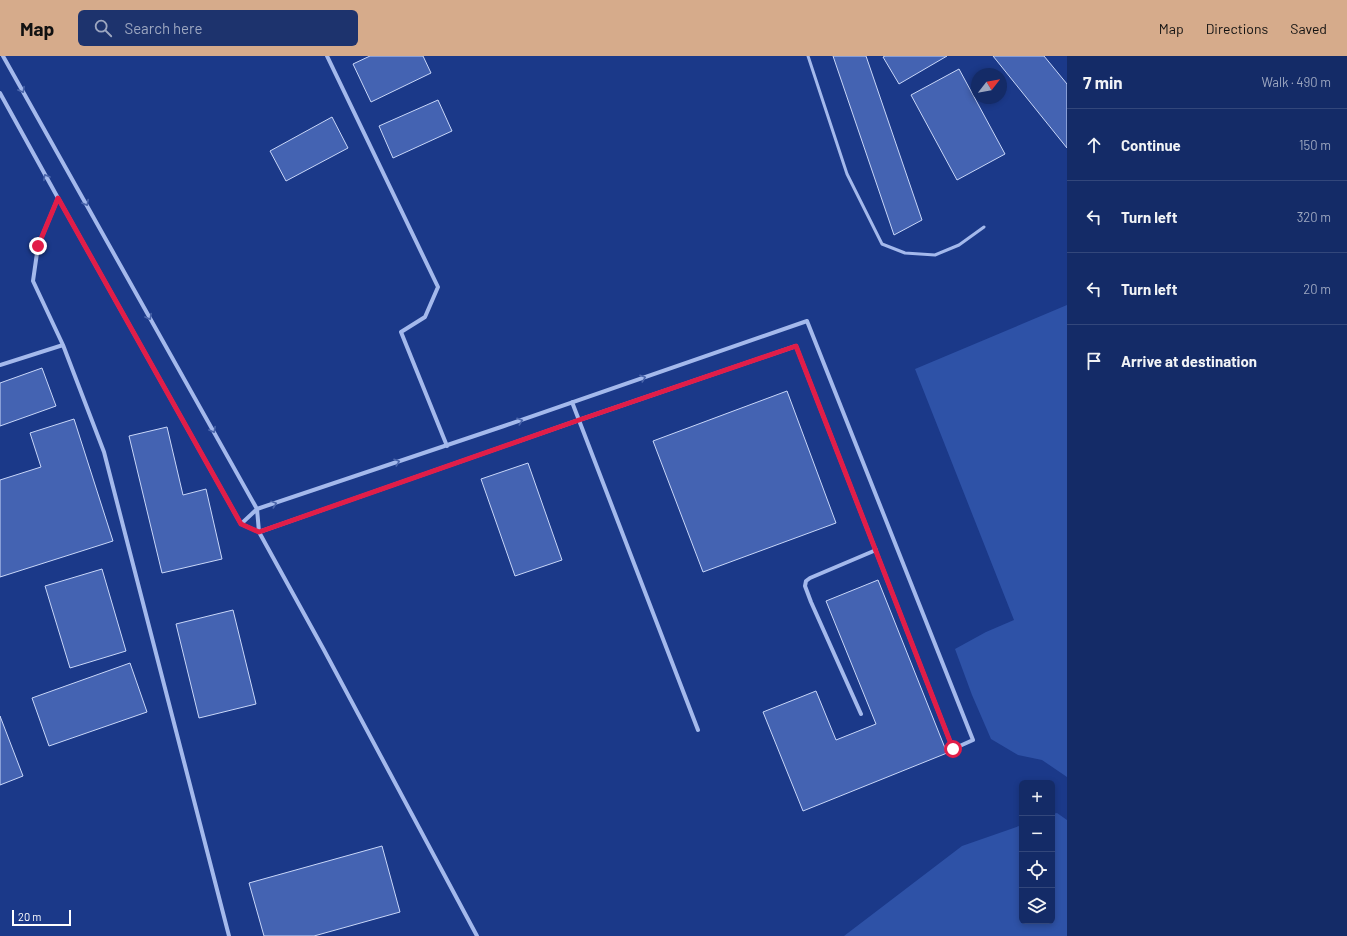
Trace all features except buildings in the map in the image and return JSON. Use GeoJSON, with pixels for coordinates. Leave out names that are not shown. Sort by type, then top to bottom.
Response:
{"type":"FeatureCollection","features":[{"type":"Feature","properties":{"kind":"street"},"geometry":{"type":"LineString","coordinates":[[4,56],[257,510],[259,532],[477,936]]}},
{"type":"Feature","properties":{"kind":"street"},"geometry":{"type":"LineString","coordinates":[[327,56],[438,287],[425,317],[401,332],[447,446]]}},
{"type":"Feature","properties":{"kind":"street"},"geometry":{"type":"LineString","coordinates":[[0,93],[241,524],[259,532],[796,346],[953,749],[973,740],[807,321],[447,446],[257,510],[241,524]]}},
{"type":"Feature","properties":{"kind":"street"},"geometry":{"type":"LineString","coordinates":[[58,198],[38,246],[33,281],[63,345],[104,452],[229,936]]}},
{"type":"Feature","properties":{"kind":"street"},"geometry":{"type":"LineString","coordinates":[[0,365],[63,345]]}},
{"type":"Feature","properties":{"kind":"street"},"geometry":{"type":"LineString","coordinates":[[572,402],[698,730]]}},
{"type":"Feature","properties":{"kind":"street"},"geometry":{"type":"LineString","coordinates":[[860,714],[805,586],[806,581],[810,578],[876,550]]}},
{"type":"Feature","properties":{"kind":"lane"},"geometry":{"type":"LineString","coordinates":[[808,56],[847,174],[882,244],[904,253],[935,255],[959,245],[984,227]]}},
{"type":"Feature","properties":{"kind":"shaded area"},"geometry":{"type":"Polygon","coordinates":[[[1067,305],[1067,777],[1042,760],[1018,755],[991,739],[972,695],[955,649],[986,632],[1014,620],[915,369],[1067,305]]]}},
{"type":"Feature","properties":{"kind":"shaded area"},"geometry":{"type":"Polygon","coordinates":[[[1055,813],[1057,813],[1067,820],[1067,936],[844,936],[962,846],[1019,826],[1019,924],[1055,924],[1055,813]]]}},
{"type":"Feature","properties":{"kind":"route"},"geometry":{"type":"LineString","coordinates":[[38,246],[58,198],[241,524],[259,532],[796,346],[953,749]]}}]}
